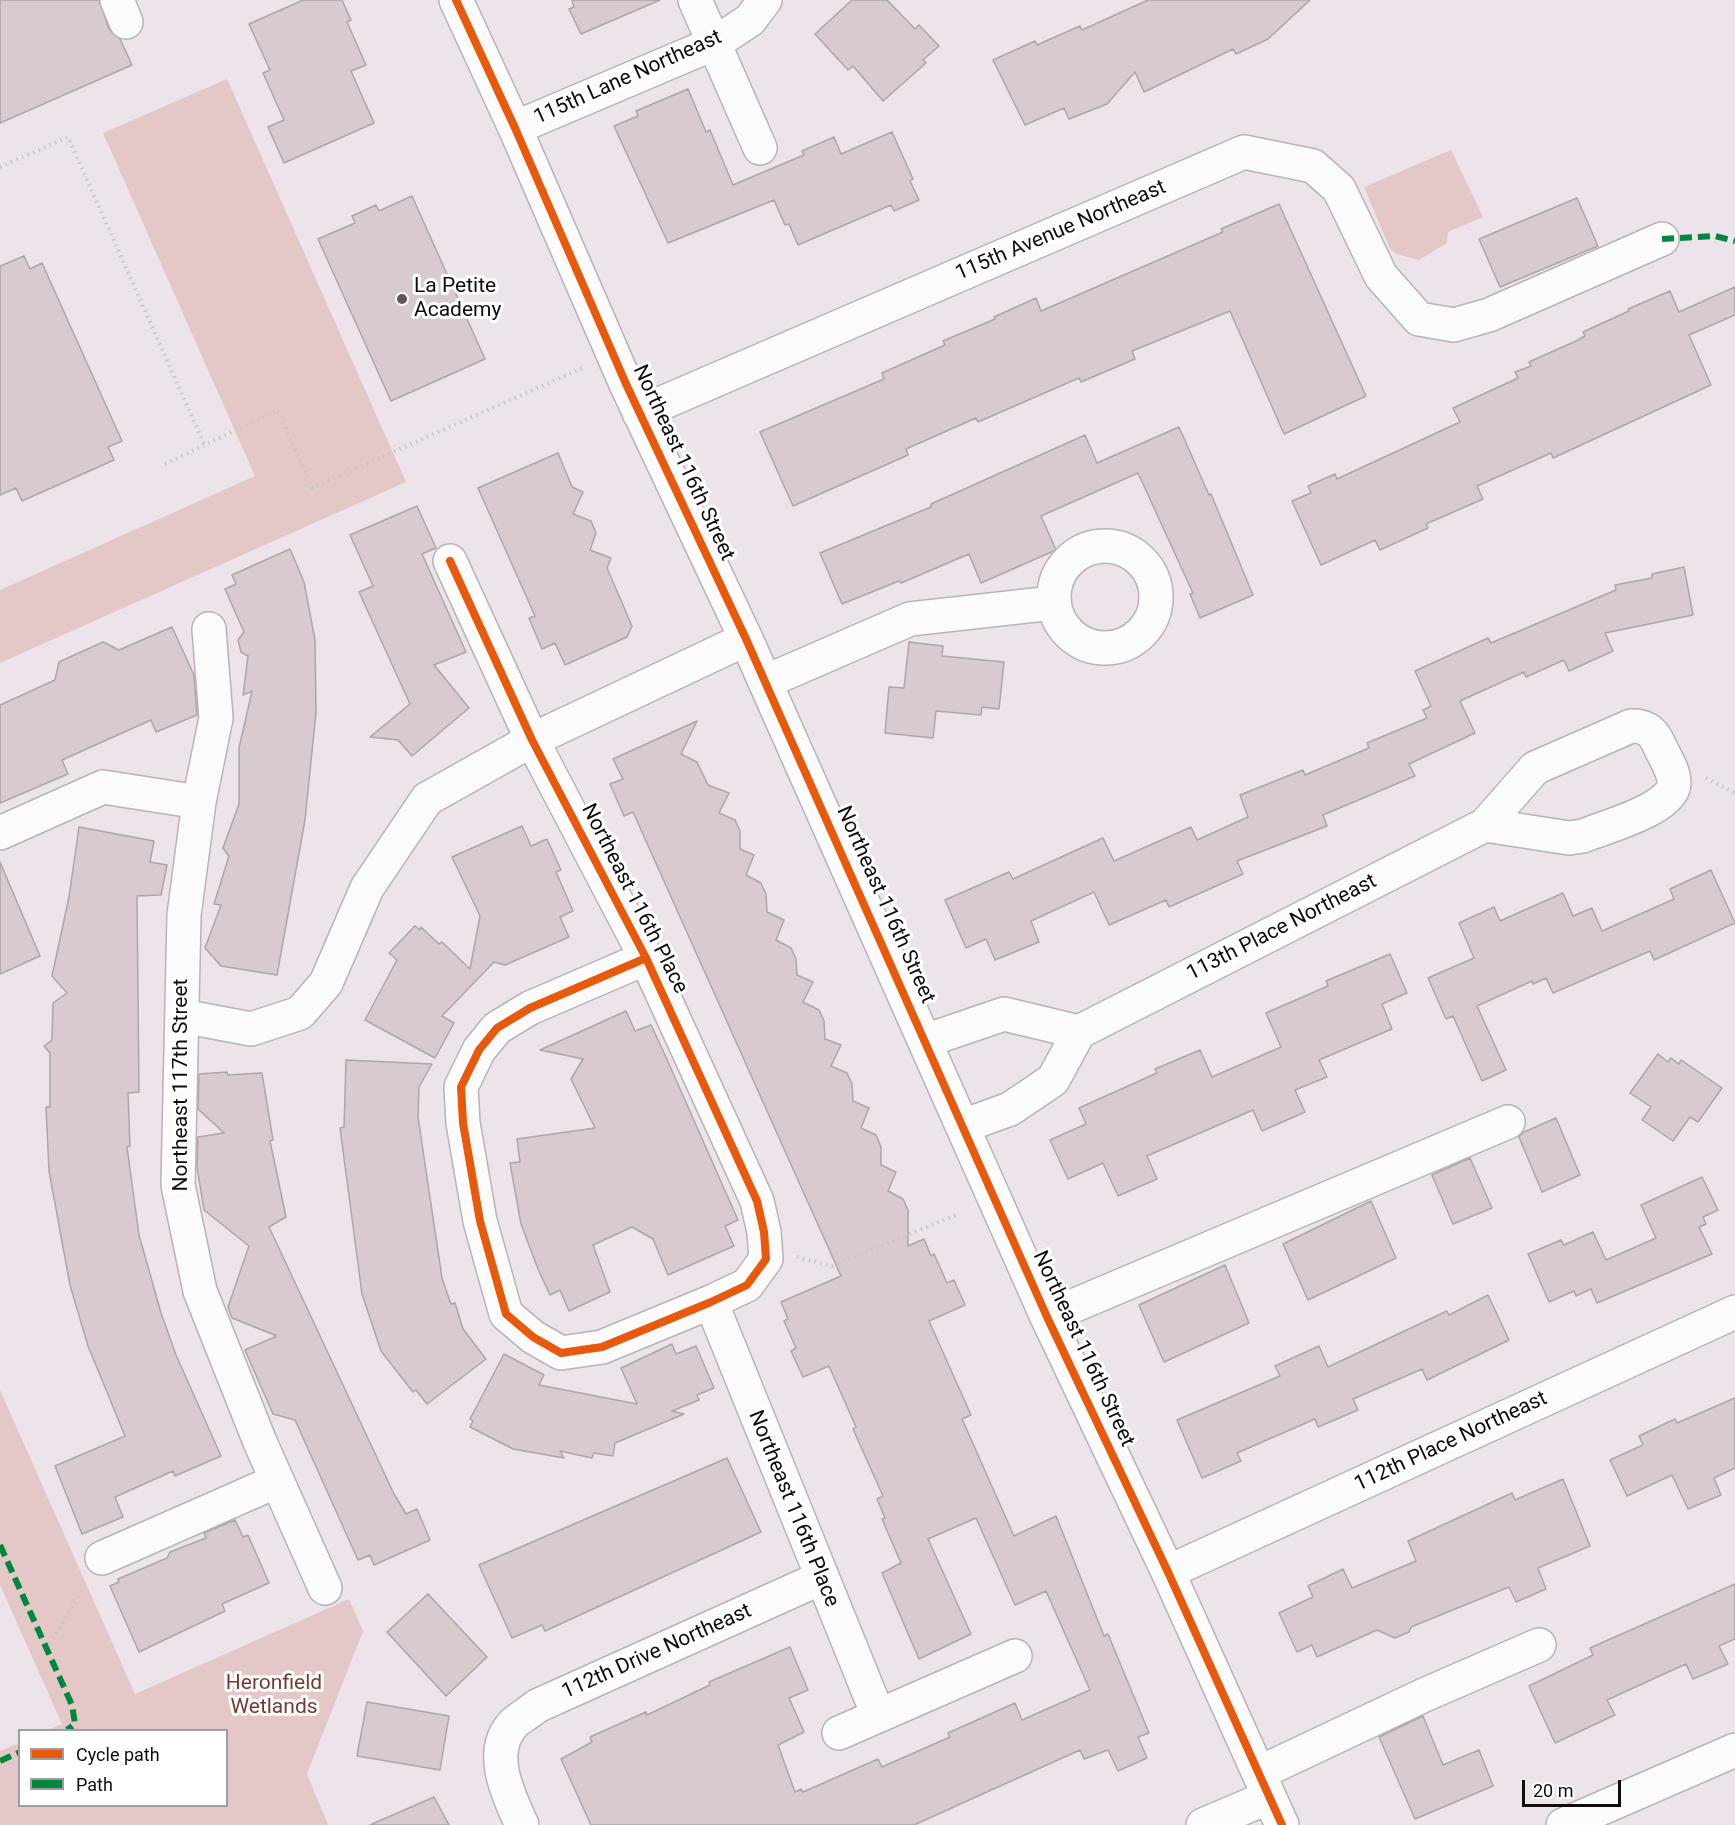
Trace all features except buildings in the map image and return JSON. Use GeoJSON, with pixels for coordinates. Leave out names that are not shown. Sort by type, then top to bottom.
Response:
{"type":"FeatureCollection","features":[{"type":"Feature","properties":{"kind":"street","name":"Northeast 116th Street"},"geometry":{"type":"LineString","coordinates":[[456,0],[515,128],[639,413],[746,639],[1047,1317],[1168,1572],[1270,1798]]}},
{"type":"Feature","properties":{"kind":"street"},"geometry":{"type":"LineString","coordinates":[[695,0],[760,148]]}},
{"type":"Feature","properties":{"kind":"street","name":"115th Lane Northeast"},"geometry":{"type":"LineString","coordinates":[[515,128],[715,43],[750,20],[765,0]]}},
{"type":"Feature","properties":{"kind":"street","name":"115th Avenue Northeast"},"geometry":{"type":"LineString","coordinates":[[639,413],[1244,152],[1313,166],[1339,189],[1381,276],[1419,320],[1454,325],[1489,315],[1662,239]]}},
{"type":"Feature","properties":{"kind":"street","name":"Northeast 116th Place"},"geometry":{"type":"LineString","coordinates":[[450,561],[532,740],[646,958],[757,1201],[764,1232],[781,1258]]}},
{"type":"Feature","properties":{"kind":"street"},"geometry":{"type":"LineString","coordinates":[[765,682],[910,619],[1053,603]]}},
{"type":"Feature","properties":{"kind":"street","name":"Northeast 117th Street"},"geometry":{"type":"LineString","coordinates":[[209,629],[216,718],[199,802],[184,915],[178,1185],[200,1291],[277,1481],[325,1588]]}},
{"type":"Feature","properties":{"kind":"street"},"geometry":{"type":"LineString","coordinates":[[182,1016],[251,1029],[300,1013],[326,983],[367,888],[427,799],[532,740],[746,639]]}},
{"type":"Feature","properties":{"kind":"street","name":"113th Place Northeast"},"geometry":{"type":"LineString","coordinates":[[1079,1032],[1485,825],[1535,768],[1631,726],[1643,727],[1655,735],[1674,776],[1673,790],[1662,804],[1583,836],[1569,838],[1485,825]]}},
{"type":"Feature","properties":{"kind":"street"},"geometry":{"type":"LineString","coordinates":[[0,833],[103,787],[199,802]]}},
{"type":"Feature","properties":{"kind":"street"},"geometry":{"type":"LineString","coordinates":[[646,958],[530,1008],[497,1028],[479,1050],[461,1087],[463,1123],[480,1221],[506,1314],[533,1337],[561,1353],[602,1347],[747,1285],[781,1258]]}},
{"type":"Feature","properties":{"kind":"street"},"geometry":{"type":"LineString","coordinates":[[925,1041],[1004,1014],[1079,1032],[1053,1080],[1010,1109],[963,1126]]}},
{"type":"Feature","properties":{"kind":"street"},"geometry":{"type":"LineString","coordinates":[[1047,1317],[1508,1122]]}},
{"type":"Feature","properties":{"kind":"street","name":"Northeast 116th Place"},"geometry":{"type":"LineString","coordinates":[[711,1302],[820,1578],[878,1715]]}},
{"type":"Feature","properties":{"kind":"street","name":"112th Place Northeast"},"geometry":{"type":"LineString","coordinates":[[1168,1572],[1735,1312]]}},
{"type":"Feature","properties":{"kind":"street"},"geometry":{"type":"LineString","coordinates":[[102,1558],[277,1481]]}},
{"type":"Feature","properties":{"kind":"street","name":"112th Drive Northeast"},"geometry":{"type":"LineString","coordinates":[[522,1825],[502,1781],[505,1739],[513,1724],[537,1706],[820,1578]]}},
{"type":"Feature","properties":{"kind":"street"},"geometry":{"type":"LineString","coordinates":[[1203,1825],[1270,1798],[1422,1696],[1539,1645]]}},
{"type":"Feature","properties":{"kind":"street"},"geometry":{"type":"LineString","coordinates":[[839,1732],[1015,1656]]}},
{"type":"Feature","properties":{"kind":"street"},"geometry":{"type":"LineString","coordinates":[[1563,1825],[1735,1750]]}},
{"type":"Feature","properties":{"kind":"path"},"geometry":{"type":"LineString","coordinates":[[0,167],[68,137],[204,444]]}},
{"type":"Feature","properties":{"kind":"path"},"geometry":{"type":"LineString","coordinates":[[165,464],[278,410],[312,488],[613,354]]}},
{"type":"Feature","properties":{"kind":"path"},"geometry":{"type":"LineString","coordinates":[[781,1258],[832,1266],[956,1215]]}},
{"type":"Feature","properties":{"kind":"path"},"geometry":{"type":"LineString","coordinates":[[47,1649],[102,1558]]}},
{"type":"Feature","properties":{"kind":"green space"},"geometry":{"type":"Polygon","coordinates":[[[227,79],[406,482],[0,663],[0,590],[255,476],[103,133],[227,79]]]}},
{"type":"Feature","properties":{"kind":"green space"},"geometry":{"type":"Polygon","coordinates":[[[1451,150],[1483,217],[1448,232],[1447,243],[1419,260],[1397,254],[1390,249],[1364,187],[1451,150]]]}},
{"type":"Feature","properties":{"kind":"green space","name":"Heronfield Wetlands"},"geometry":{"type":"Polygon","coordinates":[[[0,1390],[135,1694],[349,1599],[363,1631],[307,1774],[328,1825],[0,1825],[0,1751],[18,1743],[18,1807],[228,1807],[228,1729],[50,1729],[62,1724],[0,1585],[0,1390]]]}},
{"type":"Feature","properties":{"kind":"marked path"},"geometry":{"type":"LineString","coordinates":[[1662,239],[1715,236],[1735,241]]}},
{"type":"Feature","properties":{"kind":"marked path"},"geometry":{"type":"LineString","coordinates":[[0,1545],[72,1705],[75,1724],[68,1729]]}},
{"type":"Feature","properties":{"kind":"marked path"},"geometry":{"type":"LineString","coordinates":[[0,1761],[18,1753]]}},
{"type":"Feature","properties":{"kind":"cycle path"},"geometry":{"type":"LineString","coordinates":[[456,0],[515,128],[626,384],[746,639],[1047,1317],[1168,1572],[1282,1825]]}},
{"type":"Feature","properties":{"kind":"cycle path"},"geometry":{"type":"LineString","coordinates":[[450,561],[532,740],[646,958],[757,1201],[764,1232],[766,1259],[747,1285],[602,1347],[561,1353],[533,1337],[506,1314],[480,1221],[463,1123],[461,1087],[479,1050],[497,1028],[530,1008],[646,958]]}},
{"type":"Feature","properties":{"kind":"place","name":"La Petite Academy"},"geometry":{"type":"Point","coordinates":[402,299]}}]}
